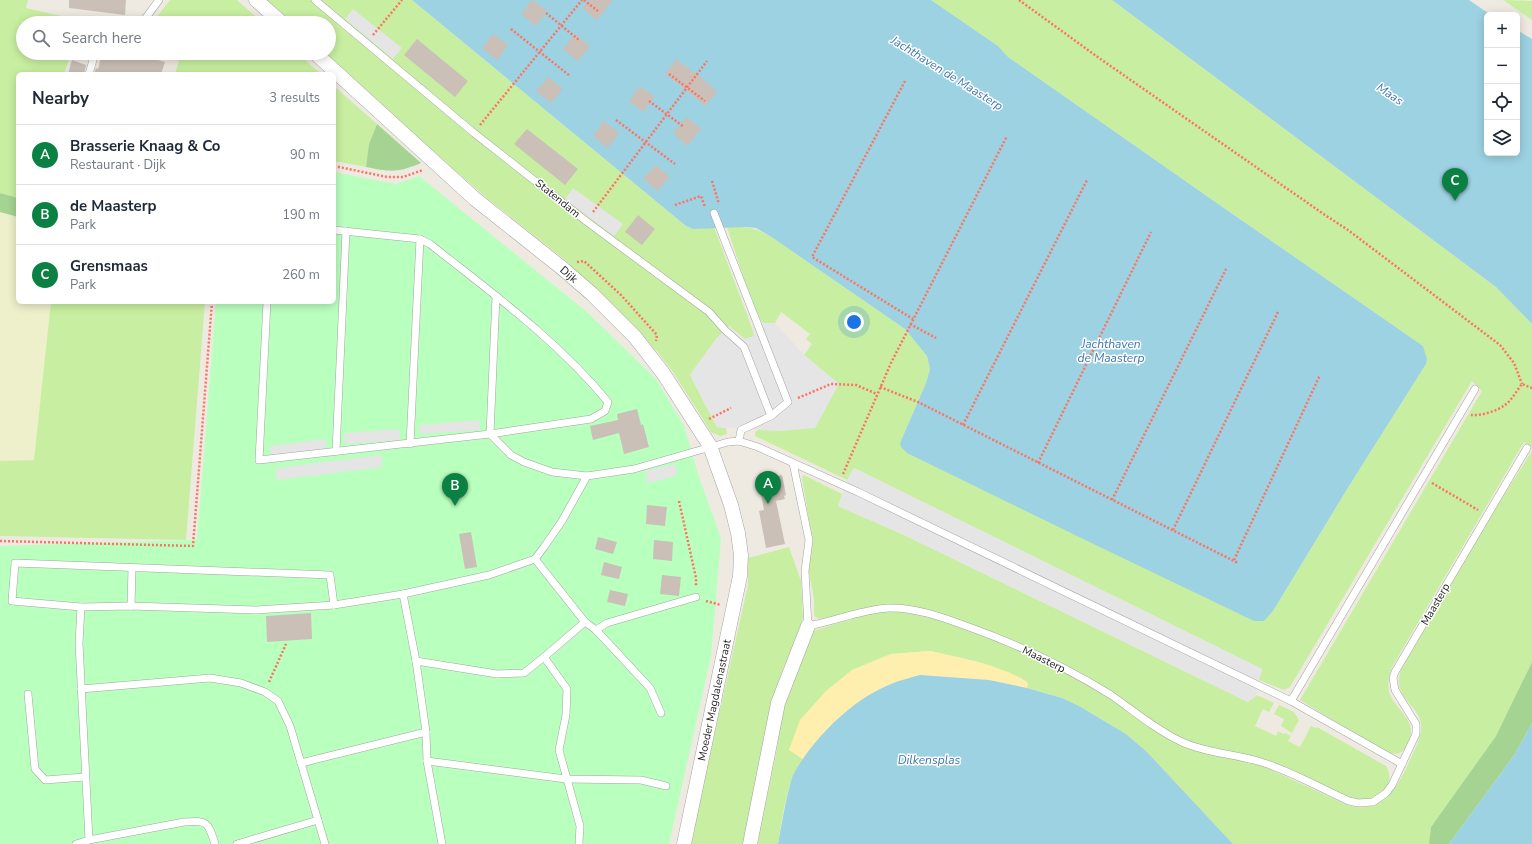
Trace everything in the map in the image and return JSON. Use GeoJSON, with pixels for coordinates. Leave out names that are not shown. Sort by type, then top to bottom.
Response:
{"type":"FeatureCollection","features":[{"type":"Feature","properties":{"kind":"street"},"geometry":{"type":"LineString","coordinates":[[256,0],[274,16]]}},
{"type":"Feature","properties":{"kind":"street","name":"Dijk"},"geometry":{"type":"LineString","coordinates":[[323,60],[336,72]]}},
{"type":"Feature","properties":{"kind":"street","name":"Dijk"},"geometry":{"type":"LineString","coordinates":[[336,72],[475,199],[562,268],[592,294],[636,338],[663,373],[710,446],[731,505],[738,533],[741,555]]}},
{"type":"Feature","properties":{"kind":"street","name":"Moeder Magdalenastraat"},"geometry":{"type":"LineString","coordinates":[[684,844],[740,576],[741,555]]}},
{"type":"Feature","properties":{"kind":"street"},"geometry":{"type":"LineString","coordinates":[[750,844],[778,703],[808,626]]}},
{"type":"Feature","properties":{"kind":"lane"},"geometry":{"type":"LineString","coordinates":[[147,16],[159,0]]}},
{"type":"Feature","properties":{"kind":"lane","name":"Statendam"},"geometry":{"type":"LineString","coordinates":[[315,0],[334,16]]}},
{"type":"Feature","properties":{"kind":"lane","name":"Statendam"},"geometry":{"type":"LineString","coordinates":[[336,18],[474,133],[586,221],[709,312],[725,330],[744,347],[771,416]]}},
{"type":"Feature","properties":{"kind":"lane"},"geometry":{"type":"LineString","coordinates":[[90,72],[93,60]]}},
{"type":"Feature","properties":{"kind":"lane"},"geometry":{"type":"LineString","coordinates":[[714,213],[788,402],[771,416],[741,430],[739,441]]}},
{"type":"Feature","properties":{"kind":"lane"},"geometry":{"type":"LineString","coordinates":[[267,304],[259,460],[490,434],[591,419],[605,411],[608,402],[545,336],[430,244],[420,238],[336,230]]}},
{"type":"Feature","properties":{"kind":"lane"},"geometry":{"type":"LineString","coordinates":[[336,451],[346,231]]}},
{"type":"Feature","properties":{"kind":"lane"},"geometry":{"type":"LineString","coordinates":[[410,444],[420,238]]}},
{"type":"Feature","properties":{"kind":"lane"},"geometry":{"type":"LineString","coordinates":[[496,296],[490,434],[511,455],[524,462],[552,472],[587,476],[634,469],[728,442],[739,441],[758,447],[839,484],[1291,700],[1402,764]]}},
{"type":"Feature","properties":{"kind":"lane"},"geometry":{"type":"LineString","coordinates":[[1291,700],[1475,389]]}},
{"type":"Feature","properties":{"kind":"lane","name":"Maasterp"},"geometry":{"type":"LineString","coordinates":[[808,626],[871,610],[888,608],[915,610],[950,620],[1009,642],[1065,668],[1110,695],[1152,724],[1182,742],[1203,749],[1238,755],[1263,762],[1349,802],[1373,802],[1380,798],[1392,785],[1412,744],[1416,728],[1413,718],[1395,690],[1393,678],[1395,672],[1527,448]]}},
{"type":"Feature","properties":{"kind":"lane"},"geometry":{"type":"LineString","coordinates":[[793,463],[809,540],[805,571],[808,626]]}},
{"type":"Feature","properties":{"kind":"lane"},"geometry":{"type":"LineString","coordinates":[[334,605],[330,575],[15,563],[12,600],[81,607],[131,606],[256,610],[334,605],[403,594],[489,575],[535,559],[562,521],[587,476]]}},
{"type":"Feature","properties":{"kind":"lane"},"geometry":{"type":"LineString","coordinates":[[535,559],[585,622],[596,630],[650,688],[661,713]]}},
{"type":"Feature","properties":{"kind":"lane"},"geometry":{"type":"LineString","coordinates":[[131,606],[132,568]]}},
{"type":"Feature","properties":{"kind":"lane"},"geometry":{"type":"LineString","coordinates":[[403,594],[416,661],[426,732],[427,761],[442,844]]}},
{"type":"Feature","properties":{"kind":"lane"},"geometry":{"type":"LineString","coordinates":[[596,630],[608,623],[696,597]]}},
{"type":"Feature","properties":{"kind":"lane"},"geometry":{"type":"LineString","coordinates":[[81,607],[79,643],[89,840]]}},
{"type":"Feature","properties":{"kind":"lane"},"geometry":{"type":"LineString","coordinates":[[416,661],[498,674],[524,673],[585,622]]}},
{"type":"Feature","properties":{"kind":"lane"},"geometry":{"type":"LineString","coordinates":[[544,657],[567,689],[566,715],[559,750],[580,826],[579,844]]}},
{"type":"Feature","properties":{"kind":"lane"},"geometry":{"type":"LineString","coordinates":[[81,689],[210,678],[241,684],[265,692],[278,701],[290,726],[325,844]]}},
{"type":"Feature","properties":{"kind":"lane"},"geometry":{"type":"LineString","coordinates":[[28,694],[35,769],[45,780],[85,777]]}},
{"type":"Feature","properties":{"kind":"lane"},"geometry":{"type":"LineString","coordinates":[[302,763],[426,732]]}},
{"type":"Feature","properties":{"kind":"lane"},"geometry":{"type":"LineString","coordinates":[[427,761],[566,779],[641,780],[666,786]]}},
{"type":"Feature","properties":{"kind":"lane"},"geometry":{"type":"LineString","coordinates":[[76,844],[89,840],[98,841],[184,822],[200,820],[209,826],[215,844]]}},
{"type":"Feature","properties":{"kind":"lane"},"geometry":{"type":"LineString","coordinates":[[237,844],[318,820]]}},
{"type":"Feature","properties":{"kind":"path"},"geometry":{"type":"LineString","coordinates":[[366,43],[402,0]]}},
{"type":"Feature","properties":{"kind":"path"},"geometry":{"type":"LineString","coordinates":[[474,133],[583,0],[598,11]]}},
{"type":"Feature","properties":{"kind":"path"},"geometry":{"type":"LineString","coordinates":[[1018,0],[1134,83],[1348,230],[1459,312],[1500,345],[1514,364],[1522,384],[1532,388]]}},
{"type":"Feature","properties":{"kind":"path"},"geometry":{"type":"LineString","coordinates":[[546,13],[579,40]]}},
{"type":"Feature","properties":{"kind":"path"},"geometry":{"type":"LineString","coordinates":[[511,29],[570,76]]}},
{"type":"Feature","properties":{"kind":"path"},"geometry":{"type":"LineString","coordinates":[[586,221],[707,61]]}},
{"type":"Feature","properties":{"kind":"path"},"geometry":{"type":"LineString","coordinates":[[669,74],[705,101]]}},
{"type":"Feature","properties":{"kind":"path"},"geometry":{"type":"LineString","coordinates":[[905,81],[812,257],[913,319]]}},
{"type":"Feature","properties":{"kind":"path"},"geometry":{"type":"LineString","coordinates":[[649,101],[684,128]]}},
{"type":"Feature","properties":{"kind":"path"},"geometry":{"type":"LineString","coordinates":[[616,120],[675,164]]}},
{"type":"Feature","properties":{"kind":"path"},"geometry":{"type":"LineString","coordinates":[[839,484],[880,387],[907,329],[1006,136]]}},
{"type":"Feature","properties":{"kind":"path"},"geometry":{"type":"LineString","coordinates":[[336,166],[387,177],[402,177],[422,170],[434,161]]}},
{"type":"Feature","properties":{"kind":"path"},"geometry":{"type":"LineString","coordinates":[[963,425],[1087,180]]}},
{"type":"Feature","properties":{"kind":"path"},"geometry":{"type":"LineString","coordinates":[[675,205],[701,196]]}},
{"type":"Feature","properties":{"kind":"path"},"geometry":{"type":"LineString","coordinates":[[1038,463],[1151,232]]}},
{"type":"Feature","properties":{"kind":"path"},"geometry":{"type":"LineString","coordinates":[[1112,500],[1226,269]]}},
{"type":"Feature","properties":{"kind":"path"},"geometry":{"type":"LineString","coordinates":[[0,541],[194,546],[212,304]]}},
{"type":"Feature","properties":{"kind":"path"},"geometry":{"type":"LineString","coordinates":[[1173,530],[1278,312]]}},
{"type":"Feature","properties":{"kind":"path"},"geometry":{"type":"LineString","coordinates":[[910,324],[936,338]]}},
{"type":"Feature","properties":{"kind":"path"},"geometry":{"type":"LineString","coordinates":[[1234,560],[1320,375]]}},
{"type":"Feature","properties":{"kind":"path"},"geometry":{"type":"LineString","coordinates":[[788,402],[831,384],[856,385],[877,394]]}},
{"type":"Feature","properties":{"kind":"path"},"geometry":{"type":"LineString","coordinates":[[1460,414],[1477,415],[1491,412],[1505,405],[1522,384]]}},
{"type":"Feature","properties":{"kind":"path"},"geometry":{"type":"LineString","coordinates":[[880,387],[918,402],[1238,563]]}},
{"type":"Feature","properties":{"kind":"path"},"geometry":{"type":"LineString","coordinates":[[697,426],[731,408]]}},
{"type":"Feature","properties":{"kind":"path"},"geometry":{"type":"LineString","coordinates":[[1422,477],[1487,515]]}},
{"type":"Feature","properties":{"kind":"path"},"geometry":{"type":"LineString","coordinates":[[679,501],[696,578],[696,597],[733,610]]}},
{"type":"Feature","properties":{"kind":"path"},"geometry":{"type":"LineString","coordinates":[[265,692],[286,644]]}},
{"type":"Feature","properties":{"kind":"green space"},"geometry":{"type":"Polygon","coordinates":[[[0,0],[28,0],[26,8],[61,16],[16,16],[16,60],[69,60],[65,72],[16,72],[16,197],[0,193],[0,0]]]}},
{"type":"Feature","properties":{"kind":"green space"},"geometry":{"type":"Polygon","coordinates":[[[170,0],[237,0],[255,16],[157,16],[170,0]]]}},
{"type":"Feature","properties":{"kind":"green space"},"geometry":{"type":"Polygon","coordinates":[[[260,0],[412,0],[686,226],[693,229],[714,227],[755,336],[745,339],[729,326],[716,339],[690,375],[717,427],[726,428],[727,434],[720,436],[711,432],[673,372],[656,350],[653,350],[566,265],[570,264],[488,199],[327,60],[336,60],[336,16],[277,16],[260,0]]]}},
{"type":"Feature","properties":{"kind":"green space"},"geometry":{"type":"Polygon","coordinates":[[[931,0],[1112,0],[1496,287],[1532,324],[1532,448],[1524,442],[1392,667],[1388,685],[1389,692],[1392,699],[1406,718],[1411,731],[1406,747],[1401,752],[1394,754],[1385,752],[1300,700],[1482,391],[1472,381],[1290,687],[1284,690],[1259,680],[1262,669],[854,468],[847,480],[755,436],[755,432],[839,384],[804,355],[812,344],[806,339],[810,334],[781,312],[775,323],[763,323],[755,313],[727,227],[749,228],[758,230],[770,236],[905,329],[927,356],[930,369],[926,383],[900,443],[1273,611],[1349,486],[1426,364],[1423,346],[1008,57],[998,46],[931,0]]]}},
{"type":"Feature","properties":{"kind":"green space"},"geometry":{"type":"Polygon","coordinates":[[[1503,0],[1532,1],[1532,20],[1503,0]]]}},
{"type":"Feature","properties":{"kind":"green space"},"geometry":{"type":"Polygon","coordinates":[[[179,60],[305,60],[319,72],[176,72],[179,60]]]}},
{"type":"Feature","properties":{"kind":"green space"},"geometry":{"type":"Polygon","coordinates":[[[336,88],[377,124],[369,144],[366,167],[336,161],[336,88]]]}},
{"type":"Feature","properties":{"kind":"green space"},"geometry":{"type":"Polygon","coordinates":[[[377,124],[421,163],[406,169],[394,171],[366,167],[369,144],[377,124]]]}},
{"type":"Feature","properties":{"kind":"green space"},"geometry":{"type":"Polygon","coordinates":[[[336,172],[396,184],[419,176],[587,312],[656,379],[684,426],[698,474],[721,538],[711,656],[669,844],[0,844],[0,546],[197,540],[216,304],[336,304],[336,172]]]}},
{"type":"Feature","properties":{"kind":"green space"},"geometry":{"type":"Polygon","coordinates":[[[0,193],[16,197],[16,216],[0,212],[0,193]]]}},
{"type":"Feature","properties":{"kind":"green space"},"geometry":{"type":"Polygon","coordinates":[[[0,212],[16,216],[16,304],[51,304],[34,460],[0,461],[0,212]]]}},
{"type":"Feature","properties":{"kind":"green space"},"geometry":{"type":"Polygon","coordinates":[[[51,304],[205,304],[186,540],[0,536],[0,461],[34,460],[51,304]]]}},
{"type":"Feature","properties":{"kind":"green space"},"geometry":{"type":"Polygon","coordinates":[[[1532,451],[1532,662],[1496,736],[1431,827],[1429,844],[1233,844],[1146,751],[1126,734],[1079,706],[1062,698],[1027,688],[1028,683],[1021,678],[979,662],[930,651],[891,654],[852,670],[789,749],[803,759],[797,768],[789,788],[778,844],[757,844],[777,749],[782,712],[813,631],[871,613],[891,611],[910,613],[935,619],[1003,643],[1046,662],[1112,700],[1154,729],[1224,756],[1261,765],[1345,804],[1358,807],[1369,807],[1378,803],[1393,790],[1400,781],[1418,742],[1421,729],[1416,712],[1400,688],[1399,680],[1401,670],[1487,522],[1532,451]]]}},
{"type":"Feature","properties":{"kind":"green space"},"geometry":{"type":"Polygon","coordinates":[[[804,475],[842,494],[838,506],[902,534],[1248,702],[1257,695],[1274,703],[1269,712],[1263,709],[1255,726],[1276,736],[1278,731],[1284,734],[1285,733],[1291,736],[1288,741],[1300,747],[1311,726],[1317,727],[1386,766],[1389,774],[1389,781],[1386,787],[1375,797],[1359,800],[1352,799],[1340,795],[1313,781],[1261,763],[1184,740],[1171,734],[1073,669],[913,608],[822,619],[815,617],[814,599],[808,566],[812,539],[802,478],[804,475]]]}},
{"type":"Feature","properties":{"kind":"green space"},"geometry":{"type":"Polygon","coordinates":[[[789,547],[801,581],[803,618],[771,703],[743,844],[690,844],[748,585],[748,558],[789,547]]]}},
{"type":"Feature","properties":{"kind":"green space"},"geometry":{"type":"Polygon","coordinates":[[[1532,662],[1532,723],[1515,754],[1449,844],[1429,844],[1431,827],[1496,736],[1532,662]]]}},
{"type":"Feature","properties":{"kind":"green space"},"geometry":{"type":"Polygon","coordinates":[[[1279,705],[1294,712],[1299,720],[1292,733],[1281,726],[1284,719],[1274,714],[1279,705]]]}},
{"type":"Feature","properties":{"kind":"sand"},"geometry":{"type":"Polygon","coordinates":[[[930,651],[968,659],[1006,671],[1028,683],[1027,688],[989,680],[920,675],[891,684],[871,694],[831,725],[803,759],[789,750],[800,720],[826,691],[852,670],[891,654],[930,651]]]}},
{"type":"Feature","properties":{"kind":"shaded area"},"geometry":{"type":"Polygon","coordinates":[[[353,9],[402,48],[393,59],[345,19],[353,9]]]}},
{"type":"Feature","properties":{"kind":"shaded area"},"geometry":{"type":"Polygon","coordinates":[[[573,188],[623,224],[614,236],[565,199],[573,188]]]}},
{"type":"Feature","properties":{"kind":"shaded area"},"geometry":{"type":"Polygon","coordinates":[[[775,323],[804,355],[839,384],[815,428],[779,431],[717,427],[690,375],[716,339],[729,326],[745,339],[754,336],[752,327],[757,324],[775,323]]]}},
{"type":"Feature","properties":{"kind":"shaded area"},"geometry":{"type":"Polygon","coordinates":[[[479,420],[480,430],[420,434],[419,425],[479,420]]]}},
{"type":"Feature","properties":{"kind":"shaded area"},"geometry":{"type":"Polygon","coordinates":[[[399,429],[400,440],[345,444],[344,433],[399,429]]]}},
{"type":"Feature","properties":{"kind":"shaded area"},"geometry":{"type":"Polygon","coordinates":[[[325,439],[327,450],[271,457],[270,446],[325,439]]]}},
{"type":"Feature","properties":{"kind":"shaded area"},"geometry":{"type":"Polygon","coordinates":[[[381,455],[383,467],[277,480],[276,468],[381,455]]]}},
{"type":"Feature","properties":{"kind":"shaded area"},"geometry":{"type":"Polygon","coordinates":[[[675,464],[678,475],[648,483],[645,471],[675,464]]]}},
{"type":"Feature","properties":{"kind":"shaded area"},"geometry":{"type":"Polygon","coordinates":[[[854,468],[1262,669],[1257,695],[1248,702],[902,534],[838,506],[847,480],[854,468]]]}},
{"type":"Feature","properties":{"kind":"water","name":"Jachthaven de Maasterp"},"geometry":{"type":"Polygon","coordinates":[[[412,0],[931,0],[998,46],[1008,57],[1423,346],[1427,359],[1426,364],[1349,486],[1273,611],[1264,621],[1254,621],[907,453],[901,447],[900,443],[926,383],[930,369],[927,356],[905,329],[770,236],[756,228],[693,229],[686,226],[412,0]]]}},
{"type":"Feature","properties":{"kind":"water","name":"Maas"},"geometry":{"type":"Polygon","coordinates":[[[1112,0],[1469,0],[1487,12],[1484,12],[1484,156],[1520,156],[1520,32],[1532,39],[1532,324],[1496,287],[1112,0]]]}},
{"type":"Feature","properties":{"kind":"water","name":"Dilkensplas"},"geometry":{"type":"Polygon","coordinates":[[[920,675],[989,680],[1027,688],[1062,698],[1079,706],[1126,734],[1146,751],[1233,844],[778,844],[792,777],[800,763],[816,742],[834,722],[855,704],[894,683],[920,675]]]}},
{"type":"Feature","properties":{"kind":"water"},"geometry":{"type":"Polygon","coordinates":[[[1532,723],[1532,844],[1449,844],[1515,754],[1532,723]]]}},
{"type":"Feature","properties":{"kind":"building"},"geometry":{"type":"Polygon","coordinates":[[[69,0],[126,0],[125,15],[69,8],[69,0]]]}},
{"type":"Feature","properties":{"kind":"building"},"geometry":{"type":"Polygon","coordinates":[[[532,0],[547,11],[536,26],[521,14],[532,0]]]}},
{"type":"Feature","properties":{"kind":"building"},"geometry":{"type":"Polygon","coordinates":[[[589,0],[613,0],[597,20],[582,8],[589,0]]]}},
{"type":"Feature","properties":{"kind":"building"},"geometry":{"type":"Polygon","coordinates":[[[493,34],[508,45],[497,60],[482,48],[493,34]]]}},
{"type":"Feature","properties":{"kind":"building"},"geometry":{"type":"Polygon","coordinates":[[[575,34],[590,46],[578,61],[563,49],[575,34]]]}},
{"type":"Feature","properties":{"kind":"building"},"geometry":{"type":"Polygon","coordinates":[[[417,39],[468,81],[455,97],[404,55],[417,39]]]}},
{"type":"Feature","properties":{"kind":"building"},"geometry":{"type":"Polygon","coordinates":[[[676,59],[703,79],[717,92],[705,106],[665,74],[676,59]]]}},
{"type":"Feature","properties":{"kind":"building"},"geometry":{"type":"Polygon","coordinates":[[[72,60],[86,65],[84,72],[69,72],[72,60]]]}},
{"type":"Feature","properties":{"kind":"building"},"geometry":{"type":"Polygon","coordinates":[[[100,60],[157,60],[165,62],[162,72],[95,72],[96,68],[98,69],[100,60]]]}},
{"type":"Feature","properties":{"kind":"building"},"geometry":{"type":"Polygon","coordinates":[[[548,77],[563,89],[551,103],[536,91],[548,77]]]}},
{"type":"Feature","properties":{"kind":"building"},"geometry":{"type":"Polygon","coordinates":[[[640,86],[655,97],[643,112],[629,101],[640,86]]]}},
{"type":"Feature","properties":{"kind":"building"},"geometry":{"type":"Polygon","coordinates":[[[687,117],[701,129],[687,146],[673,133],[687,117]]]}},
{"type":"Feature","properties":{"kind":"building"},"geometry":{"type":"Polygon","coordinates":[[[604,121],[619,133],[608,148],[593,136],[604,121]]]}},
{"type":"Feature","properties":{"kind":"building"},"geometry":{"type":"Polygon","coordinates":[[[527,129],[578,169],[565,185],[514,144],[527,129]]]}},
{"type":"Feature","properties":{"kind":"building"},"geometry":{"type":"Polygon","coordinates":[[[656,165],[670,177],[657,191],[643,178],[656,165]]]}},
{"type":"Feature","properties":{"kind":"building"},"geometry":{"type":"Polygon","coordinates":[[[638,215],[655,229],[642,245],[625,232],[638,215]]]}},
{"type":"Feature","properties":{"kind":"building"},"geometry":{"type":"Polygon","coordinates":[[[637,409],[641,425],[643,424],[649,447],[624,454],[619,433],[593,440],[590,426],[618,420],[617,414],[637,409]]]}},
{"type":"Feature","properties":{"kind":"building"},"geometry":{"type":"Polygon","coordinates":[[[782,475],[786,495],[784,496],[785,499],[776,501],[785,544],[766,548],[759,511],[764,510],[758,479],[782,475]]]}},
{"type":"Feature","properties":{"kind":"building"},"geometry":{"type":"Polygon","coordinates":[[[647,505],[667,507],[665,526],[646,524],[647,505]]]}},
{"type":"Feature","properties":{"kind":"building"},"geometry":{"type":"Polygon","coordinates":[[[471,532],[477,567],[465,569],[459,534],[471,532]]]}},
{"type":"Feature","properties":{"kind":"building"},"geometry":{"type":"Polygon","coordinates":[[[598,537],[617,542],[613,554],[595,549],[598,537]]]}},
{"type":"Feature","properties":{"kind":"building"},"geometry":{"type":"Polygon","coordinates":[[[654,540],[673,542],[672,561],[653,559],[654,540]]]}},
{"type":"Feature","properties":{"kind":"building"},"geometry":{"type":"Polygon","coordinates":[[[604,562],[622,567],[619,579],[601,575],[604,562]]]}},
{"type":"Feature","properties":{"kind":"building"},"geometry":{"type":"Polygon","coordinates":[[[662,575],[681,577],[679,596],[660,594],[662,575]]]}},
{"type":"Feature","properties":{"kind":"building"},"geometry":{"type":"Polygon","coordinates":[[[610,590],[628,594],[625,606],[607,602],[610,590]]]}},
{"type":"Feature","properties":{"kind":"building"},"geometry":{"type":"Polygon","coordinates":[[[311,613],[312,639],[267,642],[266,616],[311,613]]]}},
{"type":"Feature","properties":{"kind":"place","name":"Grensmaas"},"geometry":{"type":"Point","coordinates":[1455,201]}},
{"type":"Feature","properties":{"kind":"place","name":"Brasserie Knaag & Co"},"geometry":{"type":"Point","coordinates":[768,504]}},
{"type":"Feature","properties":{"kind":"place","name":"de Maasterp"},"geometry":{"type":"Point","coordinates":[455,506]}}]}
